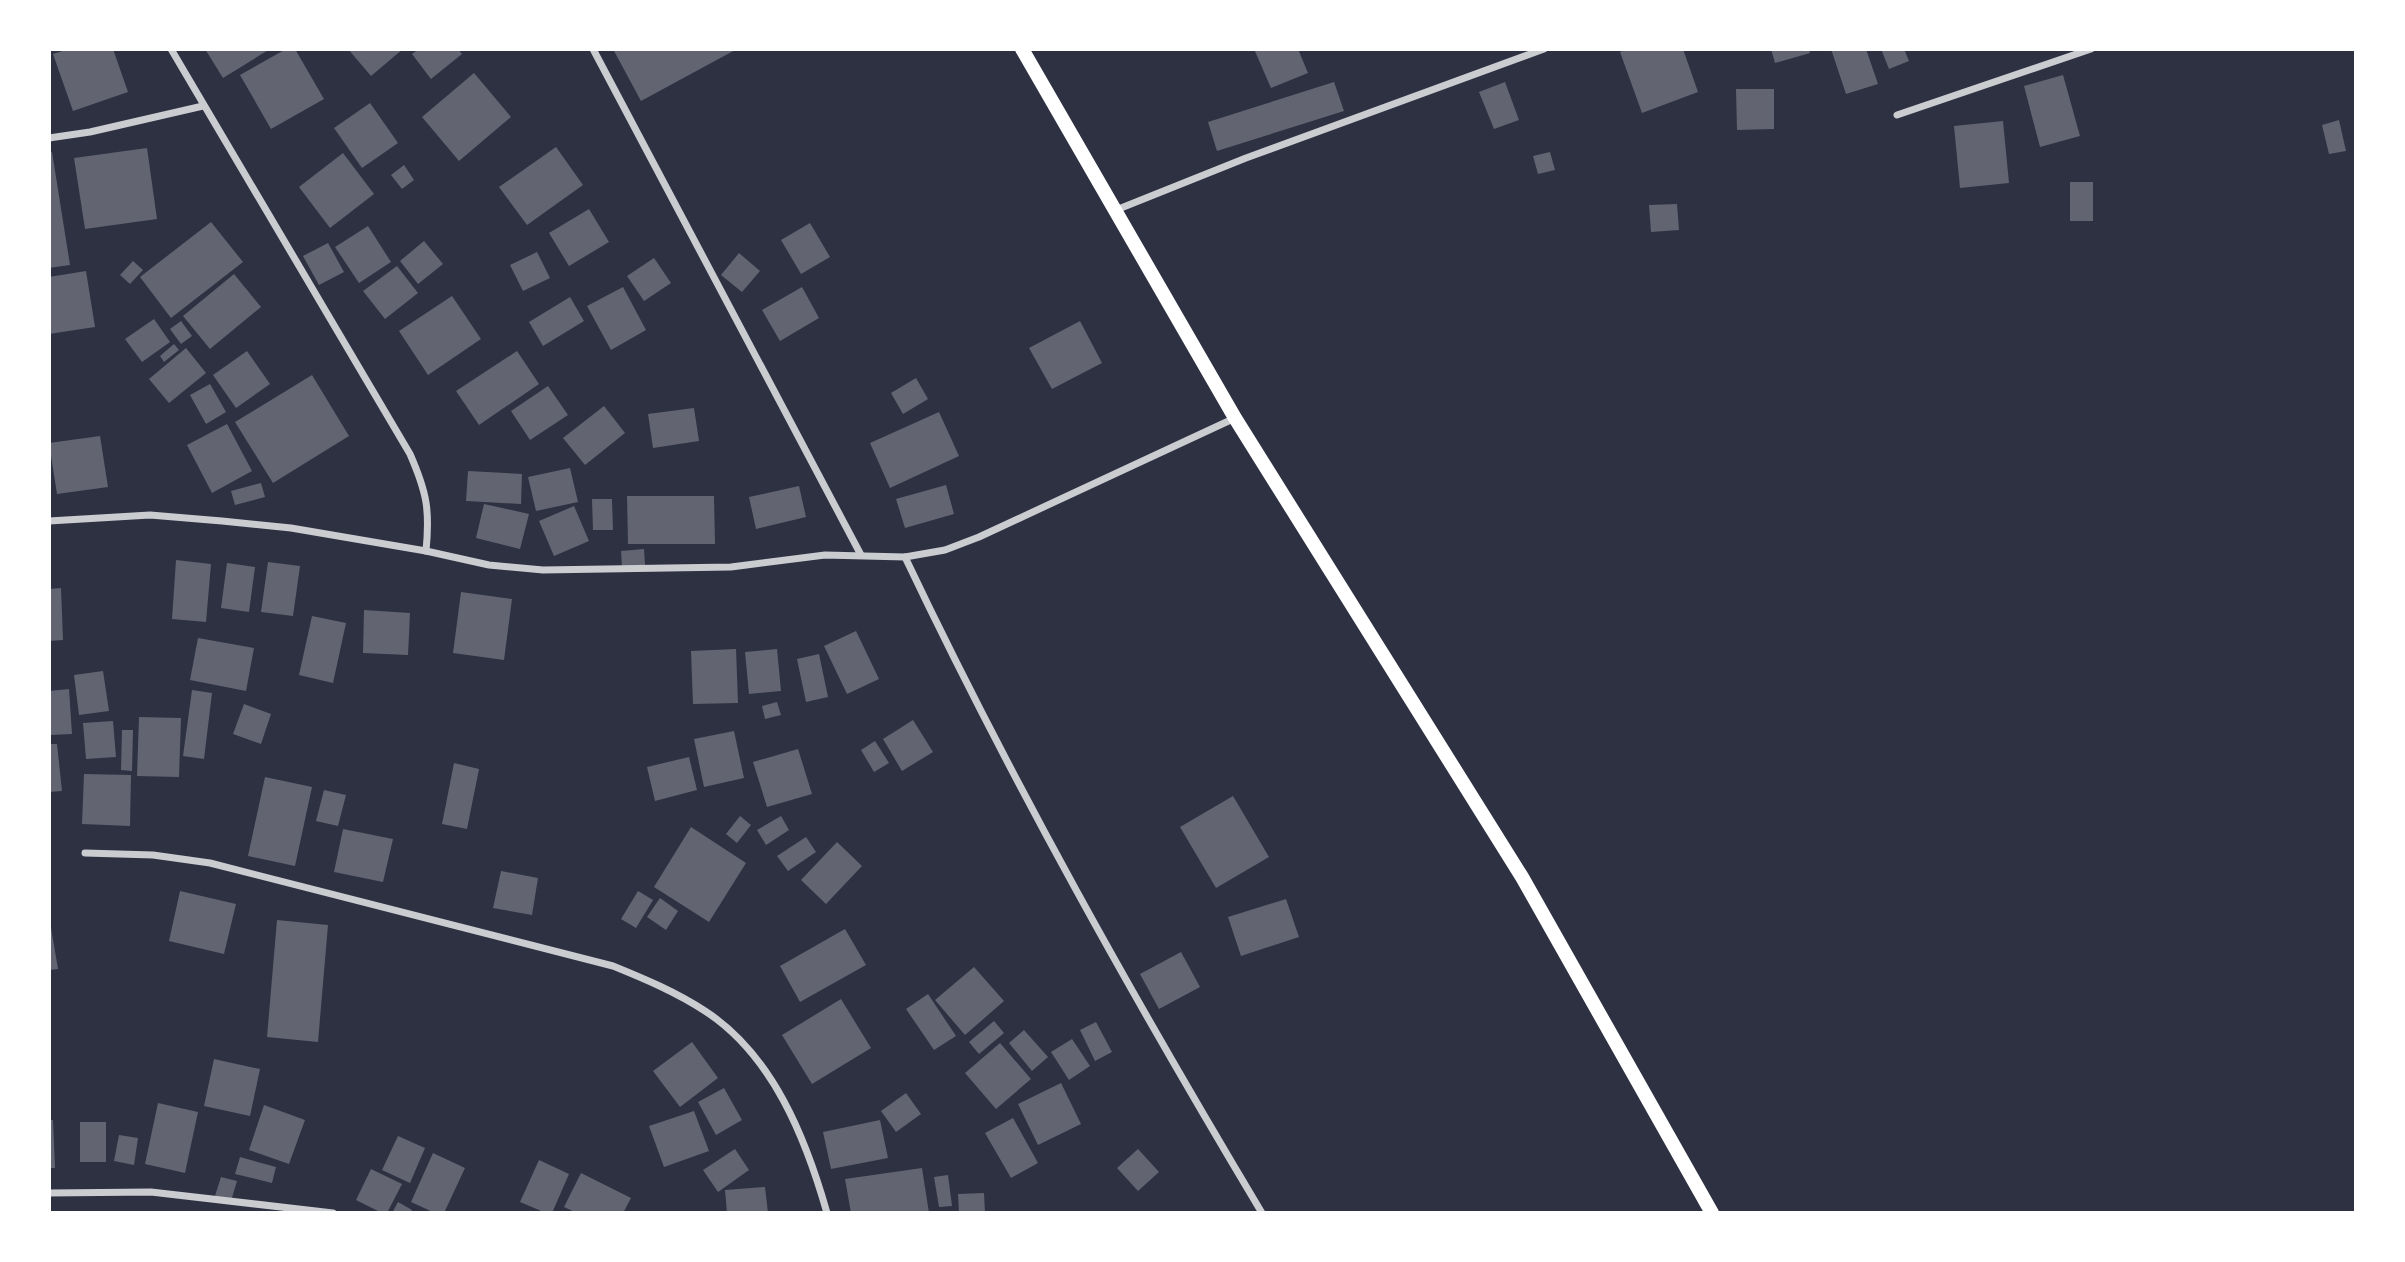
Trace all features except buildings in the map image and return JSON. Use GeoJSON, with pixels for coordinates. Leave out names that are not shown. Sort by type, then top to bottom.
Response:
{"type":"FeatureCollection","features":[{"type":"Feature","properties":{"kind":"main road"},"geometry":{"type":"LineString","coordinates":[[1022,49],[1235,418],[1522,877],[1713,1213]]}},
{"type":"Feature","properties":{"kind":"street"},"geometry":{"type":"LineString","coordinates":[[171,49],[410,454],[428,502],[426,551]]}},
{"type":"Feature","properties":{"kind":"street"},"geometry":{"type":"LineString","coordinates":[[593,49],[861,555]]}},
{"type":"Feature","properties":{"kind":"street"},"geometry":{"type":"LineString","coordinates":[[1115,211],[1246,158],[1544,49]]}},
{"type":"Feature","properties":{"kind":"street"},"geometry":{"type":"LineString","coordinates":[[1897,115],[2091,49]]}},
{"type":"Feature","properties":{"kind":"street"},"geometry":{"type":"LineString","coordinates":[[49,138],[90,132],[203,106]]}},
{"type":"Feature","properties":{"kind":"street"},"geometry":{"type":"LineString","coordinates":[[49,521],[150,516],[222,521],[291,528],[426,551],[489,565],[543,570],[708,568],[825,555],[905,557],[945,550],[979,537],[1235,418]]}},
{"type":"Feature","properties":{"kind":"street"},"geometry":{"type":"LineString","coordinates":[[905,557],[958,668],[1036,818],[1183,1080],[1262,1213]]}},
{"type":"Feature","properties":{"kind":"street"},"geometry":{"type":"LineString","coordinates":[[85,853],[153,855],[210,863],[613,966],[659,984],[707,1012],[746,1046],[766,1074],[800,1133],[827,1213]]}},
{"type":"Feature","properties":{"kind":"street"},"geometry":{"type":"LineString","coordinates":[[49,1193],[151,1192],[333,1213]]}}]}
